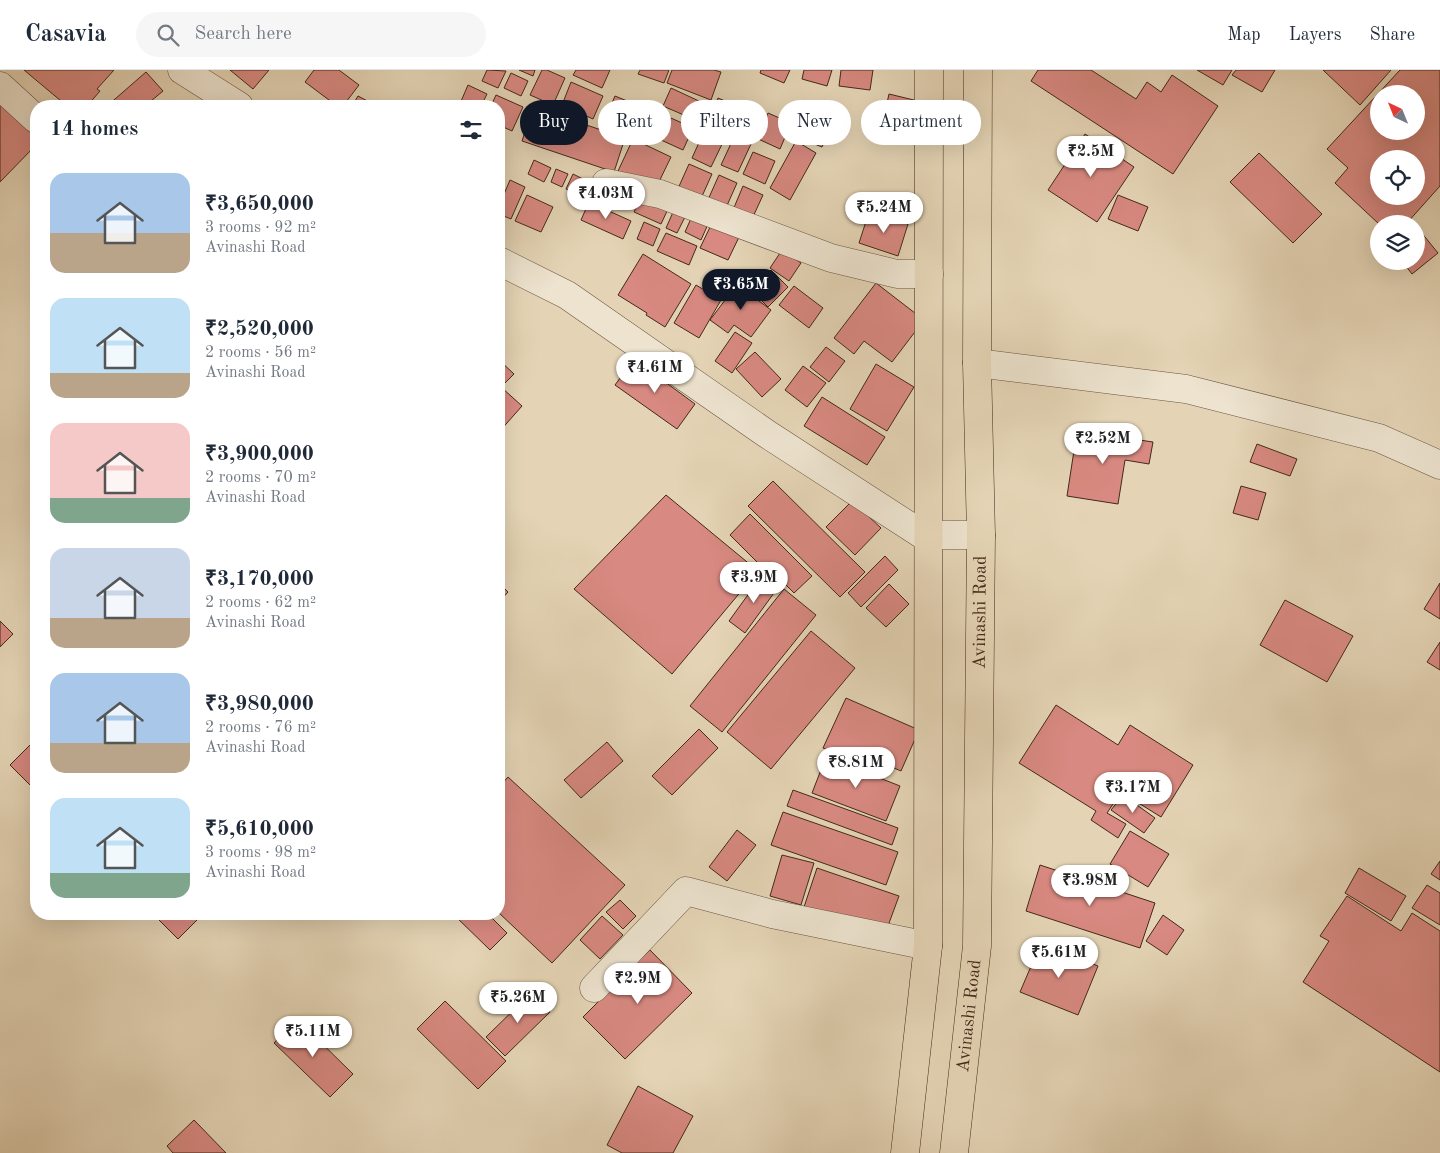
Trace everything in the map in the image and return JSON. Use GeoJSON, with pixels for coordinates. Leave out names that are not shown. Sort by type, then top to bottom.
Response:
{"type":"FeatureCollection","features":[{"type":"Feature","properties":{"kind":"main road"},"geometry":{"type":"LineString","coordinates":[[906,1153],[928,946],[929,70]]}},
{"type":"Feature","properties":{"kind":"main road","name":"Avinashi Road"},"geometry":{"type":"LineString","coordinates":[[954,1153],[977,946],[981,535],[977,363],[978,70]]}},
{"type":"Feature","properties":{"kind":"street"},"geometry":{"type":"LineString","coordinates":[[182,70],[230,100]]}},
{"type":"Feature","properties":{"kind":"street"},"geometry":{"type":"LineString","coordinates":[[0,86],[30,114]]}},
{"type":"Feature","properties":{"kind":"street"},"geometry":{"type":"LineString","coordinates":[[606,183],[660,194],[831,258],[897,274],[929,274]]}},
{"type":"Feature","properties":{"kind":"street"},"geometry":{"type":"LineString","coordinates":[[505,264],[567,295],[767,434],[923,535],[981,535]]}},
{"type":"Feature","properties":{"kind":"street"},"geometry":{"type":"LineString","coordinates":[[977,363],[1186,388],[1379,438],[1440,465]]}},
{"type":"Feature","properties":{"kind":"street"},"geometry":{"type":"LineString","coordinates":[[594,988],[686,892],[772,914],[928,946]]}},
{"type":"Feature","properties":{"kind":"building"},"geometry":{"type":"Polygon","coordinates":[[[24,70],[114,70],[97,89],[100,91],[92,100],[60,100],[24,70]]]}},
{"type":"Feature","properties":{"kind":"building"},"geometry":{"type":"Polygon","coordinates":[[[230,70],[269,70],[253,89],[230,70]]]}},
{"type":"Feature","properties":{"kind":"building"},"geometry":{"type":"Polygon","coordinates":[[[314,70],[339,70],[359,85],[348,100],[329,100],[305,82],[314,70]]]}},
{"type":"Feature","properties":{"kind":"building"},"geometry":{"type":"Polygon","coordinates":[[[487,70],[506,71],[498,88],[482,81],[487,70]]]}},
{"type":"Feature","properties":{"kind":"building"},"geometry":{"type":"Polygon","coordinates":[[[519,70],[535,70],[533,76],[519,70]]]}},
{"type":"Feature","properties":{"kind":"building"},"geometry":{"type":"Polygon","coordinates":[[[542,70],[547,70],[565,78],[555,100],[542,100],[530,95],[542,70]]]}},
{"type":"Feature","properties":{"kind":"building"},"geometry":{"type":"Polygon","coordinates":[[[576,70],[610,70],[602,88],[573,75],[576,70]]]}},
{"type":"Feature","properties":{"kind":"building"},"geometry":{"type":"Polygon","coordinates":[[[640,70],[669,70],[664,83],[638,74],[640,70]]]}},
{"type":"Feature","properties":{"kind":"building"},"geometry":{"type":"Polygon","coordinates":[[[672,70],[714,70],[721,72],[711,100],[667,83],[672,70]]]}},
{"type":"Feature","properties":{"kind":"building"},"geometry":{"type":"Polygon","coordinates":[[[761,70],[790,70],[784,83],[760,73],[761,70]]]}},
{"type":"Feature","properties":{"kind":"building"},"geometry":{"type":"Polygon","coordinates":[[[804,70],[832,70],[827,86],[802,79],[804,70]]]}},
{"type":"Feature","properties":{"kind":"building"},"geometry":{"type":"Polygon","coordinates":[[[841,70],[873,70],[870,90],[839,86],[841,70]]]}},
{"type":"Feature","properties":{"kind":"building"},"geometry":{"type":"Polygon","coordinates":[[[1038,70],[1091,70],[1136,99],[1147,82],[1161,92],[1172,75],[1218,106],[1173,174],[1031,81],[1038,70]]]}},
{"type":"Feature","properties":{"kind":"building"},"geometry":{"type":"Polygon","coordinates":[[[1197,70],[1232,70],[1223,85],[1197,70]]]}},
{"type":"Feature","properties":{"kind":"building"},"geometry":{"type":"Polygon","coordinates":[[[1236,70],[1275,70],[1262,92],[1232,75],[1236,70]]]}},
{"type":"Feature","properties":{"kind":"building"},"geometry":{"type":"Polygon","coordinates":[[[1323,70],[1391,70],[1378,85],[1370,85],[1370,94],[1360,105],[1323,70]]]}},
{"type":"Feature","properties":{"kind":"building"},"geometry":{"type":"Polygon","coordinates":[[[1400,70],[1440,70],[1440,186],[1425,203],[1425,150],[1370,150],[1370,205],[1423,205],[1414,215],[1370,216],[1335,183],[1348,168],[1327,149],[1370,102],[1370,140],[1425,140],[1425,85],[1386,85],[1400,70]]]}},
{"type":"Feature","properties":{"kind":"building"},"geometry":{"type":"Polygon","coordinates":[[[146,72],[163,91],[152,100],[114,100],[146,72]]]}},
{"type":"Feature","properties":{"kind":"building"},"geometry":{"type":"Polygon","coordinates":[[[511,73],[528,81],[521,96],[504,88],[511,73]]]}},
{"type":"Feature","properties":{"kind":"building"},"geometry":{"type":"Polygon","coordinates":[[[571,82],[603,96],[601,100],[598,100],[598,108],[593,119],[588,117],[588,100],[564,100],[571,82]]]}},
{"type":"Feature","properties":{"kind":"building"},"geometry":{"type":"Polygon","coordinates":[[[468,85],[487,94],[484,100],[462,100],[468,85]]]}},
{"type":"Feature","properties":{"kind":"building"},"geometry":{"type":"Polygon","coordinates":[[[671,88],[697,100],[681,100],[681,114],[671,109],[671,100],[666,100],[671,88]]]}},
{"type":"Feature","properties":{"kind":"building"},"geometry":{"type":"Polygon","coordinates":[[[889,94],[914,100],[888,100],[889,94]]]}},
{"type":"Feature","properties":{"kind":"building"},"geometry":{"type":"Polygon","coordinates":[[[0,95],[30,125],[30,151],[0,182],[0,95]]]}},
{"type":"Feature","properties":{"kind":"building"},"geometry":{"type":"Polygon","coordinates":[[[496,95],[520,106],[520,114],[512,131],[505,128],[505,100],[494,100],[496,95]]]}},
{"type":"Feature","properties":{"kind":"building"},"geometry":{"type":"Polygon","coordinates":[[[358,96],[366,100],[356,100],[358,96]]]}},
{"type":"Feature","properties":{"kind":"building"},"geometry":{"type":"Polygon","coordinates":[[[615,96],[625,100],[613,100],[615,96]]]}},
{"type":"Feature","properties":{"kind":"building"},"geometry":{"type":"Polygon","coordinates":[[[768,113],[778,117],[778,145],[782,145],[780,149],[768,144],[768,113]]]}},
{"type":"Feature","properties":{"kind":"building"},"geometry":{"type":"Polygon","coordinates":[[[671,118],[681,123],[681,145],[685,145],[683,150],[671,145],[671,118]]]}},
{"type":"Feature","properties":{"kind":"building"},"geometry":{"type":"Polygon","coordinates":[[[588,126],[598,129],[598,145],[623,145],[614,172],[534,145],[588,145],[588,126]]]}},
{"type":"Feature","properties":{"kind":"building"},"geometry":{"type":"Polygon","coordinates":[[[1085,134],[1134,167],[1097,222],[1048,190],[1085,134]]]}},
{"type":"Feature","properties":{"kind":"building"},"geometry":{"type":"Polygon","coordinates":[[[630,145],[646,145],[671,157],[655,190],[618,171],[630,145]]]}},
{"type":"Feature","properties":{"kind":"building"},"geometry":{"type":"Polygon","coordinates":[[[698,145],[722,145],[711,167],[692,158],[698,145]]]}},
{"type":"Feature","properties":{"kind":"building"},"geometry":{"type":"Polygon","coordinates":[[[730,145],[751,145],[738,172],[721,165],[730,145]]]}},
{"type":"Feature","properties":{"kind":"building"},"geometry":{"type":"Polygon","coordinates":[[[794,145],[803,145],[816,153],[790,200],[770,188],[794,145]]]}},
{"type":"Feature","properties":{"kind":"building"},"geometry":{"type":"Polygon","coordinates":[[[753,152],[775,161],[765,184],[743,174],[753,152]]]}},
{"type":"Feature","properties":{"kind":"building"},"geometry":{"type":"Polygon","coordinates":[[[1259,153],[1322,214],[1293,243],[1230,182],[1259,153]]]}},
{"type":"Feature","properties":{"kind":"building"},"geometry":{"type":"Polygon","coordinates":[[[534,160],[551,168],[544,182],[528,174],[534,160]]]}},
{"type":"Feature","properties":{"kind":"building"},"geometry":{"type":"Polygon","coordinates":[[[689,164],[712,174],[699,203],[676,193],[689,164]]]}},
{"type":"Feature","properties":{"kind":"building"},"geometry":{"type":"Polygon","coordinates":[[[556,169],[568,174],[562,187],[551,182],[556,169]]]}},
{"type":"Feature","properties":{"kind":"building"},"geometry":{"type":"Polygon","coordinates":[[[573,174],[595,185],[589,199],[566,189],[573,174]]]}},
{"type":"Feature","properties":{"kind":"building"},"geometry":{"type":"Polygon","coordinates":[[[719,175],[737,183],[725,210],[707,202],[719,175]]]}},
{"type":"Feature","properties":{"kind":"building"},"geometry":{"type":"Polygon","coordinates":[[[510,180],[525,187],[511,219],[505,216],[505,192],[510,180]]]}},
{"type":"Feature","properties":{"kind":"building"},"geometry":{"type":"Polygon","coordinates":[[[743,186],[763,195],[752,219],[733,210],[743,186]]]}},
{"type":"Feature","properties":{"kind":"building"},"geometry":{"type":"Polygon","coordinates":[[[527,195],[553,207],[541,232],[515,221],[527,195]]]}},
{"type":"Feature","properties":{"kind":"building"},"geometry":{"type":"Polygon","coordinates":[[[1118,195],[1148,207],[1138,231],[1108,219],[1118,195]]]}},
{"type":"Feature","properties":{"kind":"building"},"geometry":{"type":"Polygon","coordinates":[[[641,197],[668,209],[661,224],[634,212],[641,197]]]}},
{"type":"Feature","properties":{"kind":"building"},"geometry":{"type":"Polygon","coordinates":[[[589,202],[631,221],[623,239],[581,220],[589,202]]]}},
{"type":"Feature","properties":{"kind":"building"},"geometry":{"type":"Polygon","coordinates":[[[674,210],[686,215],[677,233],[666,228],[674,210]]]}},
{"type":"Feature","properties":{"kind":"building"},"geometry":{"type":"Polygon","coordinates":[[[869,212],[908,224],[898,256],[859,243],[869,212]]]}},
{"type":"Feature","properties":{"kind":"building"},"geometry":{"type":"Polygon","coordinates":[[[693,214],[709,222],[701,240],[685,232],[693,214]]]}},
{"type":"Feature","properties":{"kind":"building"},"geometry":{"type":"Polygon","coordinates":[[[644,222],[660,229],[653,246],[637,239],[644,222]]]}},
{"type":"Feature","properties":{"kind":"building"},"geometry":{"type":"Polygon","coordinates":[[[712,223],[740,235],[728,260],[700,248],[712,223]]]}},
{"type":"Feature","properties":{"kind":"building"},"geometry":{"type":"Polygon","coordinates":[[[666,233],[697,246],[689,265],[657,251],[666,233]]]}},
{"type":"Feature","properties":{"kind":"building"},"geometry":{"type":"Polygon","coordinates":[[[1425,237],[1438,253],[1425,264],[1425,237]]]}},
{"type":"Feature","properties":{"kind":"building"},"geometry":{"type":"Polygon","coordinates":[[[782,250],[801,263],[789,281],[770,268],[782,250]]]}},
{"type":"Feature","properties":{"kind":"building"},"geometry":{"type":"Polygon","coordinates":[[[643,254],[691,284],[665,327],[618,295],[643,254]]]}},
{"type":"Feature","properties":{"kind":"building"},"geometry":{"type":"Polygon","coordinates":[[[771,270],[788,287],[768,307],[751,290],[771,270]]]}},
{"type":"Feature","properties":{"kind":"building"},"geometry":{"type":"Polygon","coordinates":[[[1409,270],[1417,270],[1412,274],[1409,270]]]}},
{"type":"Feature","properties":{"kind":"building"},"geometry":{"type":"Polygon","coordinates":[[[741,279],[751,286],[747,292],[771,310],[751,337],[734,325],[728,333],[710,320],[741,279]]]}},
{"type":"Feature","properties":{"kind":"building"},"geometry":{"type":"Polygon","coordinates":[[[876,283],[924,320],[892,362],[864,341],[854,354],[834,338],[876,283]]]}},
{"type":"Feature","properties":{"kind":"building"},"geometry":{"type":"Polygon","coordinates":[[[696,285],[721,300],[699,338],[674,323],[696,285]]]}},
{"type":"Feature","properties":{"kind":"building"},"geometry":{"type":"Polygon","coordinates":[[[794,286],[823,308],[809,328],[779,305],[794,286]]]}},
{"type":"Feature","properties":{"kind":"building"},"geometry":{"type":"Polygon","coordinates":[[[735,332],[752,343],[732,373],[715,361],[735,332]]]}},
{"type":"Feature","properties":{"kind":"building"},"geometry":{"type":"Polygon","coordinates":[[[826,347],[845,361],[829,382],[810,367],[826,347]]]}},
{"type":"Feature","properties":{"kind":"building"},"geometry":{"type":"Polygon","coordinates":[[[755,352],[781,379],[762,397],[736,369],[755,352]]]}},
{"type":"Feature","properties":{"kind":"building"},"geometry":{"type":"Polygon","coordinates":[[[634,359],[695,404],[677,429],[615,385],[634,359]]]}},
{"type":"Feature","properties":{"kind":"building"},"geometry":{"type":"Polygon","coordinates":[[[876,364],[914,387],[887,431],[850,409],[876,364]]]}},
{"type":"Feature","properties":{"kind":"building"},"geometry":{"type":"Polygon","coordinates":[[[505,366],[514,374],[505,383],[505,366]]]}},
{"type":"Feature","properties":{"kind":"building"},"geometry":{"type":"Polygon","coordinates":[[[803,366],[826,383],[807,407],[785,390],[803,366]]]}},
{"type":"Feature","properties":{"kind":"building"},"geometry":{"type":"Polygon","coordinates":[[[505,391],[522,406],[505,425],[505,391]]]}},
{"type":"Feature","properties":{"kind":"building"},"geometry":{"type":"Polygon","coordinates":[[[822,397],[885,437],[867,465],[804,426],[822,397]]]}},
{"type":"Feature","properties":{"kind":"building"},"geometry":{"type":"Polygon","coordinates":[[[1077,431],[1153,442],[1149,464],[1125,460],[1118,504],[1067,496],[1077,431]]]}},
{"type":"Feature","properties":{"kind":"building"},"geometry":{"type":"Polygon","coordinates":[[[1257,444],[1297,459],[1290,476],[1250,462],[1257,444]]]}},
{"type":"Feature","properties":{"kind":"building"},"geometry":{"type":"Polygon","coordinates":[[[773,481],[865,572],[840,597],[748,506],[773,481]]]}},
{"type":"Feature","properties":{"kind":"building"},"geometry":{"type":"Polygon","coordinates":[[[1241,486],[1266,493],[1258,520],[1233,513],[1241,486]]]}},
{"type":"Feature","properties":{"kind":"building"},"geometry":{"type":"Polygon","coordinates":[[[666,495],[758,571],[672,674],[574,589],[666,495]]]}},
{"type":"Feature","properties":{"kind":"building"},"geometry":{"type":"Polygon","coordinates":[[[852,501],[881,528],[855,555],[826,527],[852,501]]]}},
{"type":"Feature","properties":{"kind":"building"},"geometry":{"type":"Polygon","coordinates":[[[750,514],[812,576],[794,593],[778,577],[775,580],[730,535],[750,514]]]}},
{"type":"Feature","properties":{"kind":"building"},"geometry":{"type":"Polygon","coordinates":[[[885,556],[898,570],[861,607],[848,593],[885,556]]]}},
{"type":"Feature","properties":{"kind":"building"},"geometry":{"type":"Polygon","coordinates":[[[763,574],[779,586],[745,633],[729,621],[763,574]]]}},
{"type":"Feature","properties":{"kind":"building"},"geometry":{"type":"Polygon","coordinates":[[[1440,583],[1440,619],[1424,609],[1440,583]]]}},
{"type":"Feature","properties":{"kind":"building"},"geometry":{"type":"Polygon","coordinates":[[[889,584],[909,604],[886,627],[866,608],[889,584]]]}},
{"type":"Feature","properties":{"kind":"building"},"geometry":{"type":"Polygon","coordinates":[[[784,589],[816,615],[722,732],[690,706],[784,589]]]}},
{"type":"Feature","properties":{"kind":"building"},"geometry":{"type":"Polygon","coordinates":[[[1285,600],[1353,636],[1327,682],[1260,645],[1285,600]]]}},
{"type":"Feature","properties":{"kind":"building"},"geometry":{"type":"Polygon","coordinates":[[[0,621],[13,634],[0,647],[0,621]]]}},
{"type":"Feature","properties":{"kind":"building"},"geometry":{"type":"Polygon","coordinates":[[[811,631],[855,668],[771,769],[727,732],[811,631]]]}},
{"type":"Feature","properties":{"kind":"building"},"geometry":{"type":"Polygon","coordinates":[[[1440,642],[1440,670],[1427,662],[1440,642]]]}},
{"type":"Feature","properties":{"kind":"building"},"geometry":{"type":"Polygon","coordinates":[[[846,698],[919,730],[901,771],[847,748],[843,757],[823,748],[846,698]]]}},
{"type":"Feature","properties":{"kind":"building"},"geometry":{"type":"Polygon","coordinates":[[[1056,705],[1118,745],[1130,725],[1193,765],[1161,817],[1121,792],[1107,813],[1126,824],[1118,838],[1091,820],[1096,811],[1019,763],[1056,705]]]}},
{"type":"Feature","properties":{"kind":"building"},"geometry":{"type":"Polygon","coordinates":[[[699,729],[718,748],[672,795],[652,776],[699,729]]]}},
{"type":"Feature","properties":{"kind":"building"},"geometry":{"type":"Polygon","coordinates":[[[607,742],[623,761],[581,798],[564,780],[607,742]]]}},
{"type":"Feature","properties":{"kind":"building"},"geometry":{"type":"Polygon","coordinates":[[[30,745],[30,785],[10,765],[30,745]]]}},
{"type":"Feature","properties":{"kind":"building"},"geometry":{"type":"Polygon","coordinates":[[[826,757],[900,786],[886,821],[812,793],[826,757]]]}},
{"type":"Feature","properties":{"kind":"building"},"geometry":{"type":"Polygon","coordinates":[[[508,777],[625,885],[552,963],[505,919],[505,780],[508,777]]]}},
{"type":"Feature","properties":{"kind":"building"},"geometry":{"type":"Polygon","coordinates":[[[793,790],[898,828],[892,845],[787,806],[793,790]]]}},
{"type":"Feature","properties":{"kind":"building"},"geometry":{"type":"Polygon","coordinates":[[[1123,795],[1155,818],[1144,833],[1111,810],[1123,795]]]}},
{"type":"Feature","properties":{"kind":"building"},"geometry":{"type":"Polygon","coordinates":[[[783,812],[898,852],[886,885],[771,845],[783,812]]]}},
{"type":"Feature","properties":{"kind":"building"},"geometry":{"type":"Polygon","coordinates":[[[737,830],[756,845],[727,881],[709,867],[737,830]]]}},
{"type":"Feature","properties":{"kind":"building"},"geometry":{"type":"Polygon","coordinates":[[[1130,831],[1169,854],[1148,887],[1110,864],[1130,831]]]}},
{"type":"Feature","properties":{"kind":"building"},"geometry":{"type":"Polygon","coordinates":[[[782,855],[814,863],[801,905],[770,896],[782,855]]]}},
{"type":"Feature","properties":{"kind":"building"},"geometry":{"type":"Polygon","coordinates":[[[1440,861],[1440,880],[1431,874],[1440,861]]]}},
{"type":"Feature","properties":{"kind":"building"},"geometry":{"type":"Polygon","coordinates":[[[1040,865],[1155,903],[1140,948],[1026,911],[1040,865]]]}},
{"type":"Feature","properties":{"kind":"building"},"geometry":{"type":"Polygon","coordinates":[[[817,868],[899,896],[885,934],[804,907],[817,868]]]}},
{"type":"Feature","properties":{"kind":"building"},"geometry":{"type":"Polygon","coordinates":[[[1359,868],[1406,896],[1391,921],[1345,893],[1359,868]]]}},
{"type":"Feature","properties":{"kind":"building"},"geometry":{"type":"Polygon","coordinates":[[[1427,885],[1440,893],[1440,925],[1412,908],[1427,885]]]}},
{"type":"Feature","properties":{"kind":"building"},"geometry":{"type":"Polygon","coordinates":[[[1347,896],[1401,931],[1412,913],[1440,931],[1440,1072],[1303,982],[1329,941],[1320,936],[1347,896]]]}},
{"type":"Feature","properties":{"kind":"building"},"geometry":{"type":"Polygon","coordinates":[[[620,900],[636,916],[623,929],[606,912],[620,900]]]}},
{"type":"Feature","properties":{"kind":"building"},"geometry":{"type":"Polygon","coordinates":[[[1163,915],[1184,930],[1167,955],[1146,941],[1163,915]]]}},
{"type":"Feature","properties":{"kind":"building"},"geometry":{"type":"Polygon","coordinates":[[[602,916],[623,935],[600,959],[580,940],[602,916]]]}},
{"type":"Feature","properties":{"kind":"building"},"geometry":{"type":"Polygon","coordinates":[[[159,920],[197,920],[178,939],[159,920]]]}},
{"type":"Feature","properties":{"kind":"building"},"geometry":{"type":"Polygon","coordinates":[[[459,920],[494,920],[507,933],[490,950],[459,920]]]}},
{"type":"Feature","properties":{"kind":"building"},"geometry":{"type":"Polygon","coordinates":[[[1041,943],[1098,966],[1078,1015],[1020,992],[1041,943]]]}},
{"type":"Feature","properties":{"kind":"building"},"geometry":{"type":"Polygon","coordinates":[[[650,950],[692,993],[625,1059],[583,1017],[650,950]]]}},
{"type":"Feature","properties":{"kind":"building"},"geometry":{"type":"Polygon","coordinates":[[[531,993],[550,1012],[505,1056],[486,1037],[531,993]]]}},
{"type":"Feature","properties":{"kind":"building"},"geometry":{"type":"Polygon","coordinates":[[[445,1001],[506,1061],[478,1089],[417,1029],[445,1001]]]}},
{"type":"Feature","properties":{"kind":"building"},"geometry":{"type":"Polygon","coordinates":[[[297,1019],[353,1074],[330,1097],[274,1043],[297,1019]]]}},
{"type":"Feature","properties":{"kind":"building"},"geometry":{"type":"Polygon","coordinates":[[[638,1086],[693,1116],[673,1153],[622,1153],[607,1145],[638,1086]]]}},
{"type":"Feature","properties":{"kind":"building"},"geometry":{"type":"Polygon","coordinates":[[[194,1120],[226,1153],[173,1153],[167,1146],[194,1120]]]}}]}
